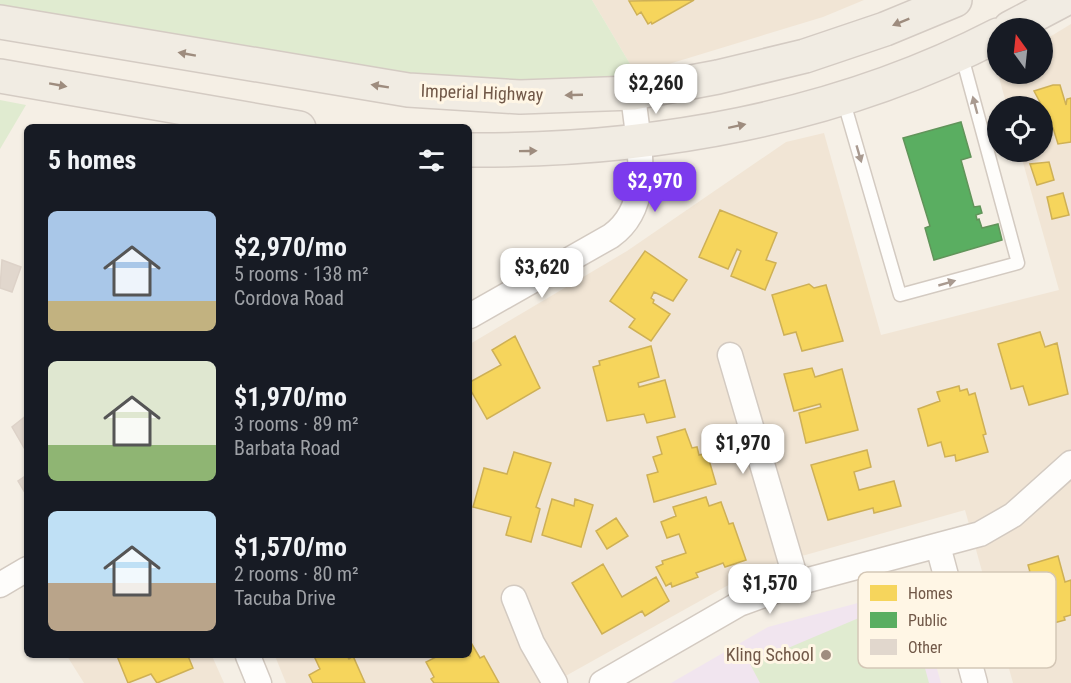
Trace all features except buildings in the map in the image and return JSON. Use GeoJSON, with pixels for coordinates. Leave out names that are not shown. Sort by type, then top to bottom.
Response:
{"type":"FeatureCollection","features":[{"type":"Feature","properties":{"kind":"main road","name":"Imperial Highway"},"geometry":{"type":"LineString","coordinates":[[0,22],[408,90],[520,97],[633,93],[805,56],[885,29],[955,0]]}},
{"type":"Feature","properties":{"kind":"main road"},"geometry":{"type":"LineString","coordinates":[[1029,18],[1063,0]]}},
{"type":"Feature","properties":{"kind":"main road"},"geometry":{"type":"LineString","coordinates":[[472,150],[591,148],[733,126],[843,98],[921,71],[987,40]]}},
{"type":"Feature","properties":{"kind":"main road"},"geometry":{"type":"LineString","coordinates":[[0,75],[276,124]]}},
{"type":"Feature","properties":{"kind":"street"},"geometry":{"type":"LineString","coordinates":[[472,315],[620,229],[629,219],[637,201],[641,178],[633,93]]}},
{"type":"Feature","properties":{"kind":"street"},"geometry":{"type":"LineString","coordinates":[[730,355],[797,583]]}},
{"type":"Feature","properties":{"kind":"street"},"geometry":{"type":"LineString","coordinates":[[602,683],[739,604],[797,583],[980,534],[1013,515],[1071,463]]}},
{"type":"Feature","properties":{"kind":"street"},"geometry":{"type":"LineString","coordinates":[[938,546],[945,572]]}},
{"type":"Feature","properties":{"kind":"street"},"geometry":{"type":"LineString","coordinates":[[0,585],[24,571]]}},
{"type":"Feature","properties":{"kind":"street"},"geometry":{"type":"LineString","coordinates":[[513,598],[532,643],[555,683]]}},
{"type":"Feature","properties":{"kind":"street"},"geometry":{"type":"LineString","coordinates":[[249,658],[259,683]]}},
{"type":"Feature","properties":{"kind":"street"},"geometry":{"type":"LineString","coordinates":[[971,668],[975,683]]}},
{"type":"Feature","properties":{"kind":"lane"},"geometry":{"type":"LineString","coordinates":[[843,98],[900,296],[1018,263],[961,52]]}},
{"type":"Feature","properties":{"kind":"shaded area"},"geometry":{"type":"Polygon","coordinates":[[[592,0],[864,0],[823,17],[636,74],[592,0]]]}},
{"type":"Feature","properties":{"kind":"shaded area"},"geometry":{"type":"Polygon","coordinates":[[[1071,24],[1071,683],[1013,683],[1009,668],[1056,668],[1056,572],[982,572],[965,510],[759,568],[553,683],[286,683],[276,658],[472,658],[472,343],[627,251],[786,142],[824,133],[881,335],[1059,290],[1023,162],[1053,162],[1053,96],[1004,96],[1001,84],[1053,84],[1053,35],[1071,24]]]}},
{"type":"Feature","properties":{"kind":"shaded area","name":"Kling School"},"geometry":{"type":"Polygon","coordinates":[[[858,603],[858,668],[937,668],[941,683],[671,683],[768,627],[858,603]]]}},
{"type":"Feature","properties":{"kind":"shaded area"},"geometry":{"type":"Polygon","coordinates":[[[68,658],[213,658],[224,683],[84,683],[68,658]]]}},
{"type":"Feature","properties":{"kind":"green space"},"geometry":{"type":"Polygon","coordinates":[[[0,0],[592,0],[636,74],[548,83],[423,79],[0,5],[0,0]]]}},
{"type":"Feature","properties":{"kind":"green space"},"geometry":{"type":"Polygon","coordinates":[[[0,100],[26,105],[0,149],[0,100]]]}},
{"type":"Feature","properties":{"kind":"green space"},"geometry":{"type":"Polygon","coordinates":[[[858,618],[858,668],[925,668],[929,683],[760,683],[750,664],[858,618]]]}},
{"type":"Feature","properties":{"kind":"place","name":"Kling School"},"geometry":{"type":"Point","coordinates":[826,655]}}]}
